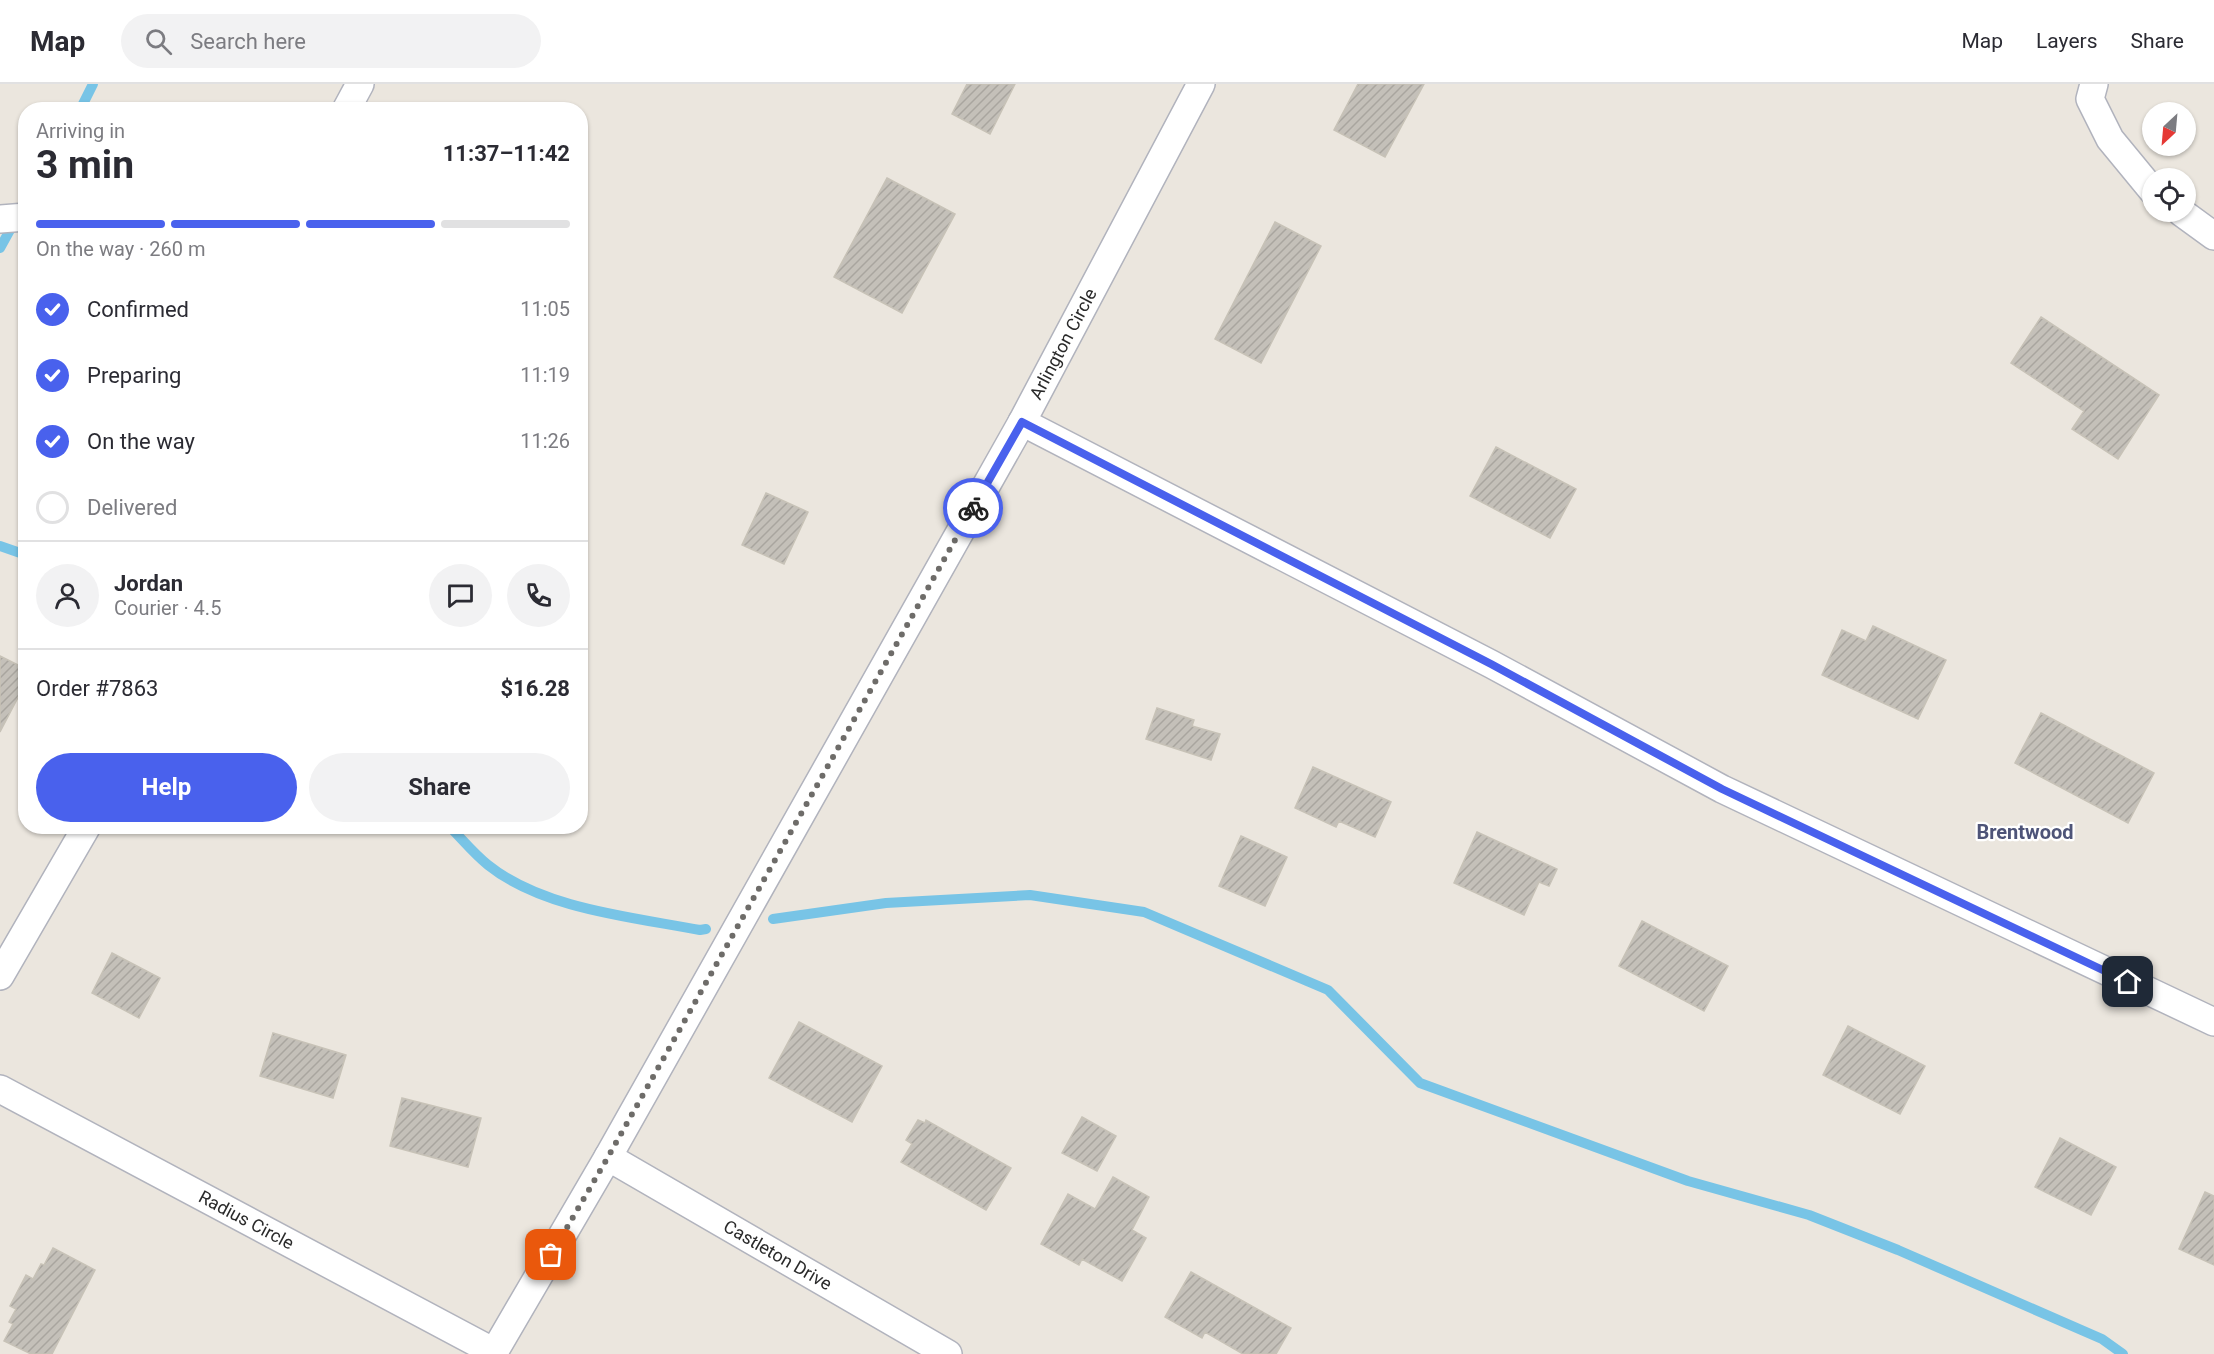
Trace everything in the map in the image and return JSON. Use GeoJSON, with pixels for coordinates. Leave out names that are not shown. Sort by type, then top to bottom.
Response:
{"type":"FeatureCollection","features":[{"type":"Feature","properties":{"kind":"street"},"geometry":{"type":"LineString","coordinates":[[350,102],[360,84]]}},
{"type":"Feature","properties":{"kind":"street","name":"Arlington Circle"},"geometry":{"type":"LineString","coordinates":[[493,1353],[608,1157],[1022,422],[1201,84]]}},
{"type":"Feature","properties":{"kind":"street"},"geometry":{"type":"LineString","coordinates":[[2094,84],[2090,99],[2110,139],[2142,178]]}},
{"type":"Feature","properties":{"kind":"street"},"geometry":{"type":"LineString","coordinates":[[0,219],[18,218]]}},
{"type":"Feature","properties":{"kind":"street"},"geometry":{"type":"LineString","coordinates":[[2195,222],[2214,236]]}},
{"type":"Feature","properties":{"kind":"street"},"geometry":{"type":"LineString","coordinates":[[1022,422],[1491,664],[1722,789],[2214,1022]]}},
{"type":"Feature","properties":{"kind":"street"},"geometry":{"type":"LineString","coordinates":[[0,976],[82,834]]}},
{"type":"Feature","properties":{"kind":"street","name":"Radius Circle"},"geometry":{"type":"LineString","coordinates":[[0,1089],[493,1353]]}},
{"type":"Feature","properties":{"kind":"street","name":"Castleton Drive"},"geometry":{"type":"LineString","coordinates":[[608,1157],[948,1354]]}},
{"type":"Feature","properties":{"kind":"building"},"geometry":{"type":"Polygon","coordinates":[[[967,84],[1015,84],[990,134],[952,114],[967,84]]]}},
{"type":"Feature","properties":{"kind":"building"},"geometry":{"type":"Polygon","coordinates":[[[1358,84],[1424,84],[1385,157],[1334,130],[1358,84]]]}},
{"type":"Feature","properties":{"kind":"building"},"geometry":{"type":"Polygon","coordinates":[[[887,178],[955,214],[902,313],[834,277],[887,178]]]}},
{"type":"Feature","properties":{"kind":"building"},"geometry":{"type":"Polygon","coordinates":[[[1275,222],[1321,246],[1261,363],[1215,339],[1275,222]]]}},
{"type":"Feature","properties":{"kind":"building"},"geometry":{"type":"Polygon","coordinates":[[[2041,317],[2159,395],[2118,459],[2072,429],[2084,411],[2011,363],[2041,317]]]}},
{"type":"Feature","properties":{"kind":"building"},"geometry":{"type":"Polygon","coordinates":[[[1496,447],[1576,489],[1550,538],[1470,496],[1496,447]]]}},
{"type":"Feature","properties":{"kind":"building"},"geometry":{"type":"Polygon","coordinates":[[[766,493],[808,512],[784,564],[742,545],[766,493]]]}},
{"type":"Feature","properties":{"kind":"building"},"geometry":{"type":"Polygon","coordinates":[[[1873,626],[1946,660],[1918,719],[1822,675],[1842,630],[1866,641],[1873,626]]]}},
{"type":"Feature","properties":{"kind":"building"},"geometry":{"type":"Polygon","coordinates":[[[0,656],[18,665],[18,697],[0,732],[0,656]]]}},
{"type":"Feature","properties":{"kind":"building"},"geometry":{"type":"Polygon","coordinates":[[[1157,708],[1194,720],[1192,726],[1220,734],[1211,760],[1146,739],[1157,708]]]}},
{"type":"Feature","properties":{"kind":"building"},"geometry":{"type":"Polygon","coordinates":[[[2041,713],[2154,773],[2128,823],[2015,763],[2041,713]]]}},
{"type":"Feature","properties":{"kind":"building"},"geometry":{"type":"Polygon","coordinates":[[[1313,767],[1391,802],[1375,837],[1339,821],[1336,827],[1295,808],[1313,767]]]}},
{"type":"Feature","properties":{"kind":"building"},"geometry":{"type":"Polygon","coordinates":[[[1477,832],[1557,869],[1549,886],[1539,882],[1524,915],[1454,883],[1477,832]]]}},
{"type":"Feature","properties":{"kind":"building"},"geometry":{"type":"Polygon","coordinates":[[[1241,836],[1287,857],[1265,906],[1219,886],[1241,836]]]}},
{"type":"Feature","properties":{"kind":"building"},"geometry":{"type":"Polygon","coordinates":[[[1642,921],[1728,966],[1704,1011],[1619,966],[1642,921]]]}},
{"type":"Feature","properties":{"kind":"building"},"geometry":{"type":"Polygon","coordinates":[[[112,953],[160,978],[139,1018],[92,993],[112,953]]]}},
{"type":"Feature","properties":{"kind":"building"},"geometry":{"type":"Polygon","coordinates":[[[799,1022],[882,1066],[852,1122],[769,1078],[799,1022]]]}},
{"type":"Feature","properties":{"kind":"building"},"geometry":{"type":"Polygon","coordinates":[[[1848,1026],[1925,1066],[1900,1114],[1823,1075],[1848,1026]]]}},
{"type":"Feature","properties":{"kind":"building"},"geometry":{"type":"Polygon","coordinates":[[[273,1033],[346,1055],[333,1098],[260,1076],[273,1033]]]}},
{"type":"Feature","properties":{"kind":"building"},"geometry":{"type":"Polygon","coordinates":[[[402,1098],[481,1118],[468,1167],[390,1146],[402,1098]]]}},
{"type":"Feature","properties":{"kind":"building"},"geometry":{"type":"Polygon","coordinates":[[[1082,1117],[1116,1136],[1097,1171],[1062,1153],[1082,1117]]]}},
{"type":"Feature","properties":{"kind":"building"},"geometry":{"type":"Polygon","coordinates":[[[918,1120],[925,1123],[926,1120],[1011,1168],[986,1210],[901,1162],[912,1144],[906,1140],[918,1120]]]}},
{"type":"Feature","properties":{"kind":"building"},"geometry":{"type":"Polygon","coordinates":[[[2060,1138],[2116,1167],[2091,1215],[2035,1187],[2060,1138]]]}},
{"type":"Feature","properties":{"kind":"building"},"geometry":{"type":"Polygon","coordinates":[[[1113,1177],[1149,1197],[1132,1230],[1146,1238],[1122,1281],[1082,1259],[1079,1265],[1041,1244],[1068,1194],[1095,1209],[1113,1177]]]}},
{"type":"Feature","properties":{"kind":"building"},"geometry":{"type":"Polygon","coordinates":[[[2205,1192],[2214,1196],[2214,1265],[2179,1249],[2205,1192]]]}},
{"type":"Feature","properties":{"kind":"building"},"geometry":{"type":"Polygon","coordinates":[[[53,1248],[95,1270],[52,1354],[31,1354],[4,1341],[13,1324],[9,1322],[16,1309],[10,1306],[26,1275],[33,1279],[53,1248]]]}},
{"type":"Feature","properties":{"kind":"building"},"geometry":{"type":"Polygon","coordinates":[[[1191,1272],[1291,1328],[1276,1354],[1243,1354],[1205,1332],[1202,1338],[1165,1317],[1191,1272]]]}},
{"type":"Feature","properties":{"kind":"waterway"},"geometry":{"type":"LineString","coordinates":[[84,102],[93,84]]}},
{"type":"Feature","properties":{"kind":"waterway"},"geometry":{"type":"LineString","coordinates":[[0,248],[16,219]]}},
{"type":"Feature","properties":{"kind":"waterway"},"geometry":{"type":"LineString","coordinates":[[0,546],[18,552]]}},
{"type":"Feature","properties":{"kind":"waterway"},"geometry":{"type":"LineString","coordinates":[[457,834],[488,865],[510,880],[535,892],[589,909],[700,930],[706,929]]}},
{"type":"Feature","properties":{"kind":"waterway"},"geometry":{"type":"LineString","coordinates":[[773,919],[886,903],[1030,895],[1144,912],[1328,990],[1420,1083],[1688,1181],[1809,1215],[1898,1250],[2102,1339],[2123,1354]]}},
{"type":"Feature","properties":{"kind":"way so far"},"geometry":{"type":"LineString","coordinates":[[551,1255],[973,508]]}},
{"type":"Feature","properties":{"kind":"district","name":"Brentwood"},"geometry":{"type":"Point","coordinates":[2025,832]}},
{"type":"Feature","properties":{"kind":"route"},"geometry":{"type":"LineString","coordinates":[[973,508],[1022,422],[1491,664],[1722,789],[2128,982]]}}]}
